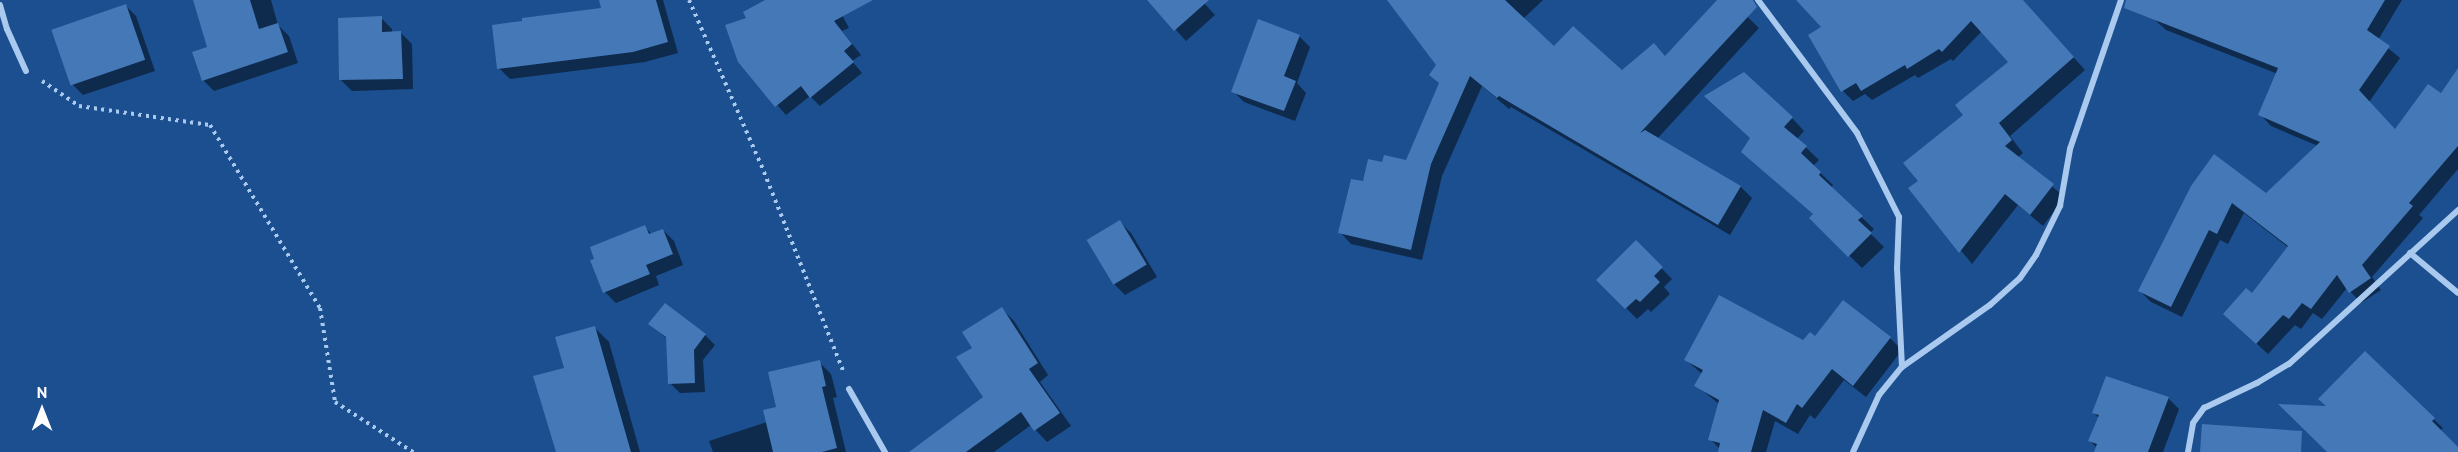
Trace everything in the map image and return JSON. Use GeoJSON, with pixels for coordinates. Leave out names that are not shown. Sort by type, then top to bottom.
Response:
{"type":"FeatureCollection","features":[{"type":"Feature","properties":{"kind":"street"},"geometry":{"type":"LineString","coordinates":[[1758,0],[1857,133],[1899,217],[1897,268],[1902,368]]}},
{"type":"Feature","properties":{"kind":"street"},"geometry":{"type":"LineString","coordinates":[[1853,452],[1879,395],[1902,368],[1990,305],[2020,278],[2036,255],[2060,206],[2070,149],[2121,0]]}},
{"type":"Feature","properties":{"kind":"street"},"geometry":{"type":"LineString","coordinates":[[0,4],[7,29],[26,71]]}},
{"type":"Feature","properties":{"kind":"street"},"geometry":{"type":"LineString","coordinates":[[2188,452],[2193,423],[2204,408],[2257,383],[2289,364],[2458,210]]}},
{"type":"Feature","properties":{"kind":"street"},"geometry":{"type":"LineString","coordinates":[[2410,253],[2458,293]]}},
{"type":"Feature","properties":{"kind":"street"},"geometry":{"type":"LineString","coordinates":[[849,389],[885,452]]}},
{"type":"Feature","properties":{"kind":"path"},"geometry":{"type":"LineString","coordinates":[[689,0],[768,182],[849,389]]}},
{"type":"Feature","properties":{"kind":"path"},"geometry":{"type":"LineString","coordinates":[[26,71],[79,106],[210,125],[320,308],[335,402],[413,452]]}},
{"type":"Feature","properties":{"kind":"building"},"geometry":{"type":"Polygon","coordinates":[[[193,0],[250,0],[259,29],[278,23],[288,52],[202,81],[192,52],[207,47],[193,0]]]}},
{"type":"Feature","properties":{"kind":"building"},"geometry":{"type":"Polygon","coordinates":[[[599,0],[656,0],[668,42],[633,52],[497,69],[492,25],[522,21],[522,18],[601,8],[599,0]]]}},
{"type":"Feature","properties":{"kind":"building"},"geometry":{"type":"Polygon","coordinates":[[[765,0],[873,0],[834,21],[852,44],[844,51],[854,62],[810,98],[801,86],[775,107],[738,62],[725,25],[746,18],[743,12],[765,0]]]}},
{"type":"Feature","properties":{"kind":"building"},"geometry":{"type":"Polygon","coordinates":[[[1147,0],[1209,0],[1174,31],[1147,0]]]}},
{"type":"Feature","properties":{"kind":"building"},"geometry":{"type":"Polygon","coordinates":[[[1387,0],[1505,0],[1554,46],[1573,26],[1622,70],[1654,43],[1665,56],[1717,0],[1753,0],[1757,7],[1640,133],[1645,130],[1741,186],[1718,225],[1499,96],[1497,98],[1470,76],[1431,164],[1411,250],[1338,233],[1351,179],[1363,181],[1368,159],[1382,162],[1384,155],[1406,160],[1439,83],[1429,75],[1436,65],[1387,0]]]}},
{"type":"Feature","properties":{"kind":"building"},"geometry":{"type":"Polygon","coordinates":[[[1796,0],[2023,0],[2074,57],[1999,123],[2012,140],[2005,146],[2054,184],[2030,215],[2005,194],[1959,253],[1908,188],[1918,181],[1903,163],[1963,115],[1955,105],[2008,62],[1971,21],[1942,52],[1939,49],[1907,69],[1905,65],[1861,91],[1856,83],[1841,92],[1808,35],[1821,27],[1796,0]]]}},
{"type":"Feature","properties":{"kind":"building"},"geometry":{"type":"Polygon","coordinates":[[[2126,0],[2385,0],[2367,30],[2390,46],[2359,90],[2395,129],[2428,84],[2441,93],[2458,68],[2458,146],[2409,203],[2413,206],[2362,265],[2371,278],[2349,293],[2337,275],[2311,309],[2302,303],[2289,319],[2283,315],[2256,344],[2223,314],[2246,288],[2252,293],[2288,246],[2232,203],[2217,234],[2209,230],[2171,307],[2138,291],[2191,186],[2214,154],[2266,193],[2320,142],[2258,115],[2278,68],[2124,8],[2126,0]]]}},
{"type":"Feature","properties":{"kind":"building"},"geometry":{"type":"Polygon","coordinates":[[[126,4],[145,60],[71,86],[51,30],[126,4]]]}},
{"type":"Feature","properties":{"kind":"building"},"geometry":{"type":"Polygon","coordinates":[[[382,16],[382,32],[401,31],[403,79],[339,80],[338,18],[382,16]]]}},
{"type":"Feature","properties":{"kind":"building"},"geometry":{"type":"Polygon","coordinates":[[[1258,19],[1300,35],[1284,76],[1296,81],[1284,111],[1231,92],[1258,19]]]}},
{"type":"Feature","properties":{"kind":"building"},"geometry":{"type":"Polygon","coordinates":[[[1744,72],[1793,117],[1784,127],[1807,146],[1801,153],[1821,172],[1819,175],[1863,216],[1858,220],[1872,233],[1848,257],[1809,218],[1813,214],[1741,152],[1750,138],[1704,96],[1744,72]]]}},
{"type":"Feature","properties":{"kind":"building"},"geometry":{"type":"Polygon","coordinates":[[[1120,220],[1147,265],[1113,285],[1087,240],[1120,220]]]}},
{"type":"Feature","properties":{"kind":"building"},"geometry":{"type":"Polygon","coordinates":[[[645,225],[649,234],[663,229],[673,254],[646,265],[650,274],[603,293],[590,260],[594,259],[590,247],[645,225]]]}},
{"type":"Feature","properties":{"kind":"building"},"geometry":{"type":"Polygon","coordinates":[[[1636,240],[1663,267],[1654,276],[1660,282],[1640,302],[1636,299],[1625,309],[1596,280],[1636,240]]]}},
{"type":"Feature","properties":{"kind":"building"},"geometry":{"type":"Polygon","coordinates":[[[1719,295],[1803,340],[1810,332],[1815,336],[1843,300],[1891,337],[1853,386],[1832,369],[1802,408],[1797,404],[1786,423],[1763,410],[1751,452],[1718,452],[1720,443],[1708,440],[1719,400],[1694,386],[1703,370],[1684,360],[1719,295]]]}},
{"type":"Feature","properties":{"kind":"building"},"geometry":{"type":"Polygon","coordinates":[[[665,303],[706,334],[694,350],[695,383],[668,384],[666,337],[648,324],[665,303]]]}},
{"type":"Feature","properties":{"kind":"building"},"geometry":{"type":"Polygon","coordinates":[[[1002,307],[1038,363],[1029,369],[1060,413],[1034,431],[1021,412],[966,452],[909,452],[983,397],[956,357],[972,348],[962,332],[1002,307]]]}},
{"type":"Feature","properties":{"kind":"building"},"geometry":{"type":"Polygon","coordinates":[[[595,326],[631,452],[556,452],[533,376],[564,368],[555,337],[595,326]]]}},
{"type":"Feature","properties":{"kind":"building"},"geometry":{"type":"Polygon","coordinates":[[[2365,351],[2435,418],[2432,421],[2458,447],[2458,452],[2327,452],[2278,404],[2326,406],[2318,399],[2365,351]]]}},
{"type":"Feature","properties":{"kind":"building"},"geometry":{"type":"Polygon","coordinates":[[[820,360],[826,386],[822,387],[837,448],[822,452],[773,452],[763,410],[776,407],[768,372],[820,360]]]}},
{"type":"Feature","properties":{"kind":"building"},"geometry":{"type":"Polygon","coordinates":[[[2106,376],[2169,397],[2148,452],[2094,452],[2097,444],[2088,441],[2099,415],[2092,413],[2106,376]]]}},
{"type":"Feature","properties":{"kind":"building"},"geometry":{"type":"Polygon","coordinates":[[[2202,424],[2302,431],[2301,452],[2200,452],[2202,424]]]}}]}
